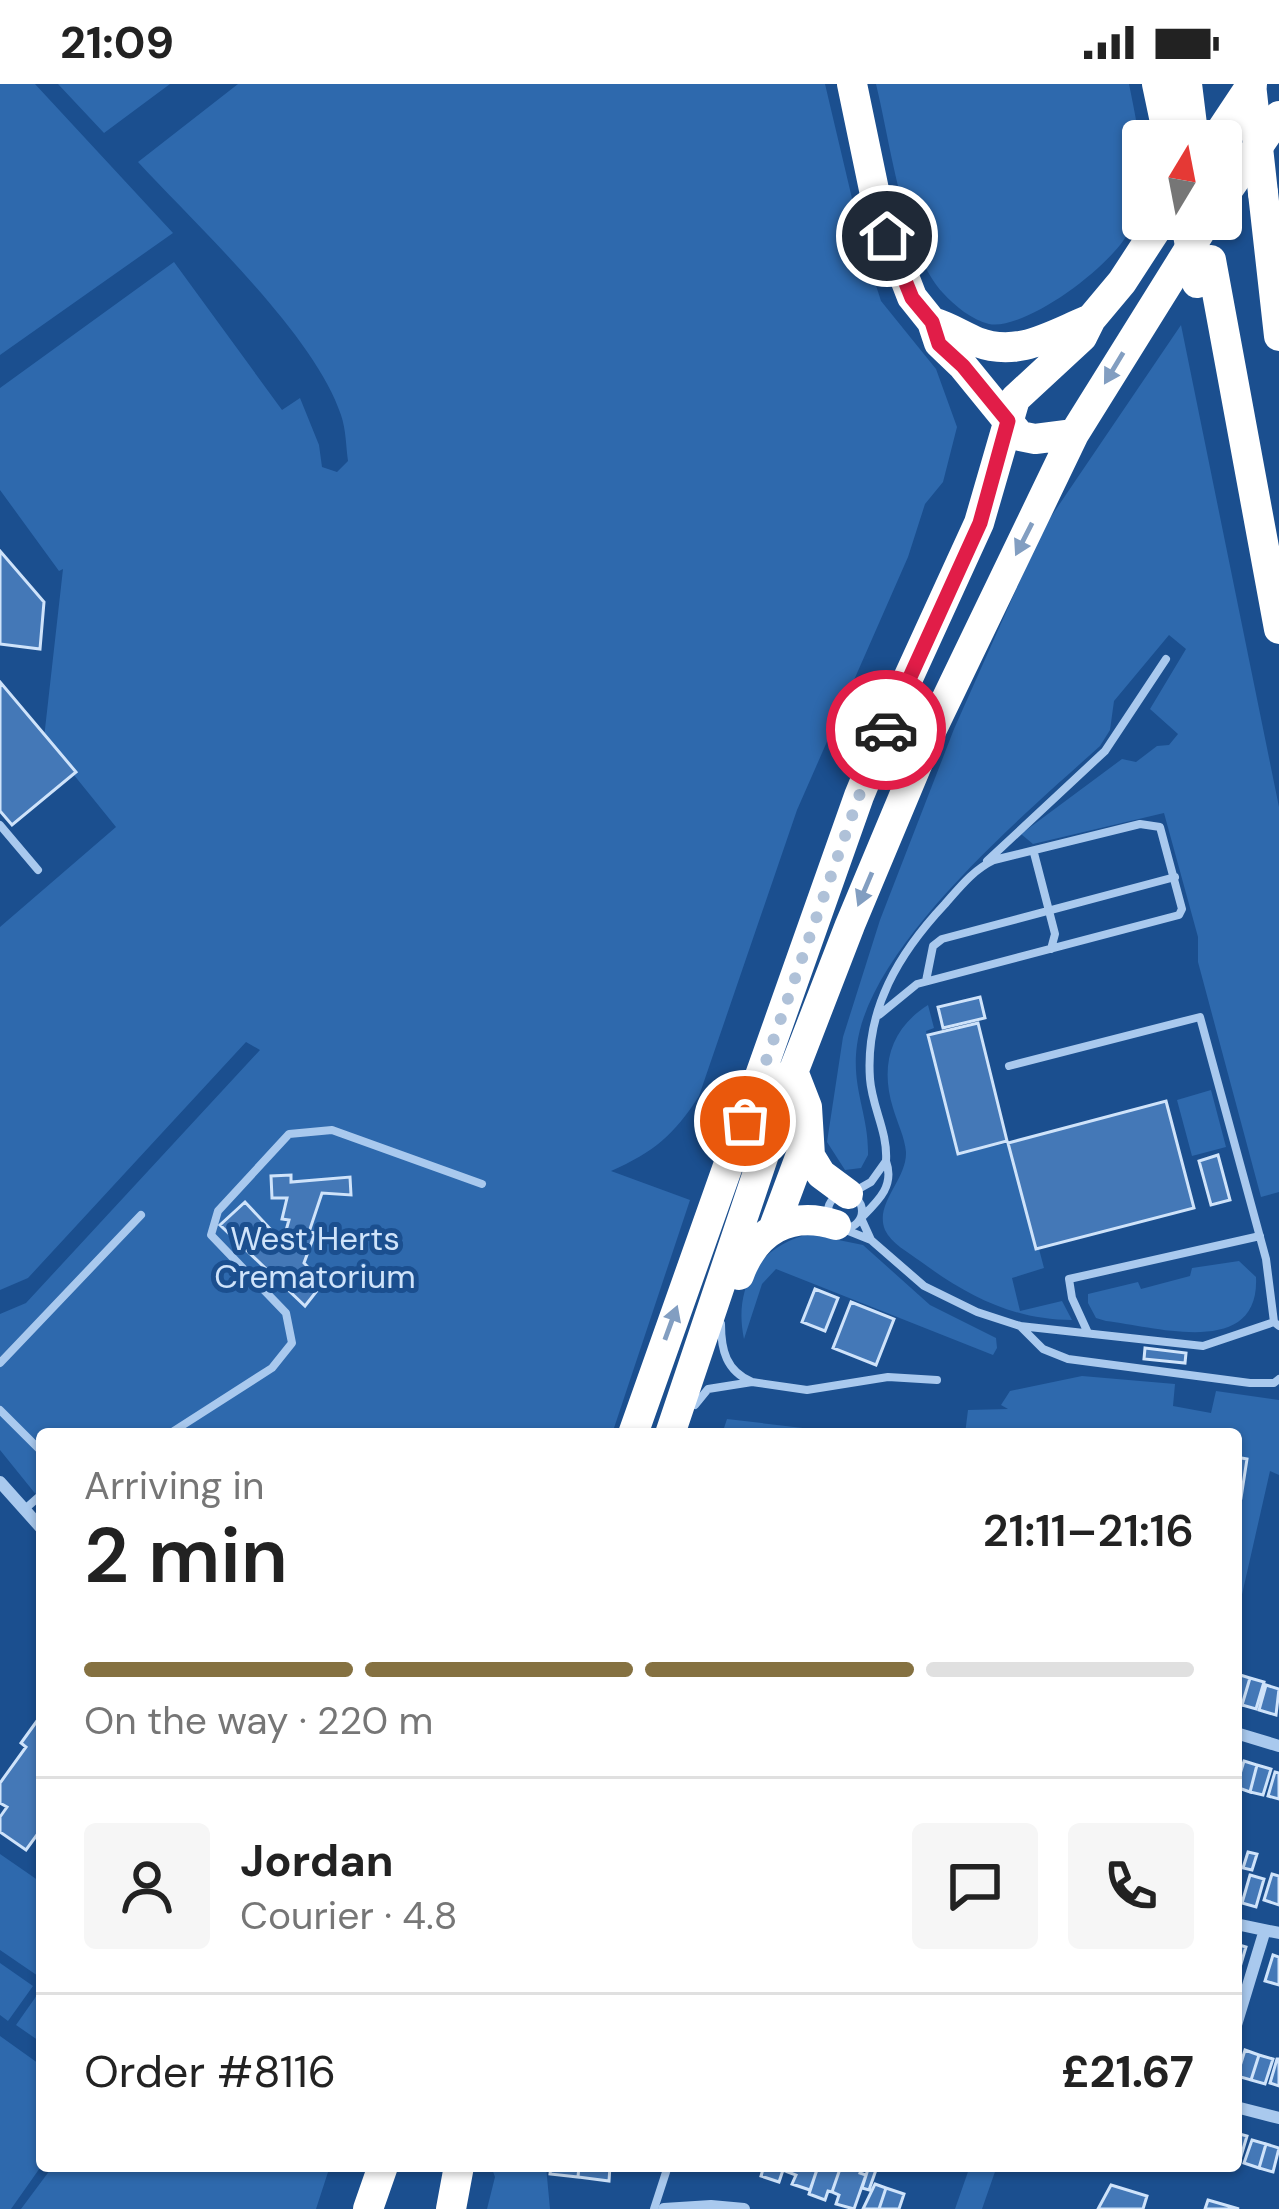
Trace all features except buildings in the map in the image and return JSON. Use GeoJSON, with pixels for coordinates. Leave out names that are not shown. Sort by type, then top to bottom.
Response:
{"type":"FeatureCollection","features":[{"type":"Feature","properties":{"kind":"highway"},"geometry":{"type":"LineString","coordinates":[[852,84],[878,209],[912,298],[932,322],[939,344],[1028,439],[1075,434]]}},
{"type":"Feature","properties":{"kind":"highway"},"geometry":{"type":"LineString","coordinates":[[1157,84],[1180,120]]}},
{"type":"Feature","properties":{"kind":"highway"},"geometry":{"type":"LineString","coordinates":[[1186,84],[1190,120]]}},
{"type":"Feature","properties":{"kind":"highway"},"geometry":{"type":"LineString","coordinates":[[1213,120],[1251,84]]}},
{"type":"Feature","properties":{"kind":"highway"},"geometry":{"type":"LineString","coordinates":[[1251,84],[1279,336]]}},
{"type":"Feature","properties":{"kind":"highway"},"geometry":{"type":"LineString","coordinates":[[1242,170],[1279,116]]}},
{"type":"Feature","properties":{"kind":"highway"},"geometry":{"type":"LineString","coordinates":[[635,1428],[859,796],[980,523],[1015,399],[1082,338],[1149,240]]}},
{"type":"Feature","properties":{"kind":"highway"},"geometry":{"type":"LineString","coordinates":[[1193,240],[1204,271],[1248,466],[1279,628]]}},
{"type":"Feature","properties":{"kind":"highway"},"geometry":{"type":"LineString","coordinates":[[682,1427],[793,1071],[932,729],[1075,434],[1193,240]]}},
{"type":"Feature","properties":{"kind":"highway"},"geometry":{"type":"LineString","coordinates":[[1204,271],[1205,240]]}},
{"type":"Feature","properties":{"kind":"highway"},"geometry":{"type":"LineString","coordinates":[[932,322],[1006,349],[1040,341],[1091,319]]}},
{"type":"Feature","properties":{"kind":"highway"},"geometry":{"type":"LineString","coordinates":[[963,366],[1000,376],[1034,377]]}},
{"type":"Feature","properties":{"kind":"highway"},"geometry":{"type":"LineString","coordinates":[[682,1427],[749,1250],[774,1227],[806,1141],[807,1107],[793,1071]]}},
{"type":"Feature","properties":{"kind":"highway"},"geometry":{"type":"LineString","coordinates":[[774,1227],[847,1216],[815,1168],[806,1141]]}},
{"type":"Feature","properties":{"kind":"highway"},"geometry":{"type":"LineString","coordinates":[[368,2209],[381,2172]]}},
{"type":"Feature","properties":{"kind":"highway"},"geometry":{"type":"LineString","coordinates":[[451,2209],[458,2172]]}},
{"type":"Feature","properties":{"kind":"street"},"geometry":{"type":"LineString","coordinates":[[0,1482],[36,1524]]}},
{"type":"Feature","properties":{"kind":"street"},"geometry":{"type":"LineString","coordinates":[[1242,1735],[1279,1746]]}},
{"type":"Feature","properties":{"kind":"street"},"geometry":{"type":"LineString","coordinates":[[1242,1926],[1272,1933],[1242,2010]]}},
{"type":"Feature","properties":{"kind":"street"},"geometry":{"type":"LineString","coordinates":[[1242,2109],[1279,2118]]}},
{"type":"Feature","properties":{"kind":"street"},"geometry":{"type":"LineString","coordinates":[[664,2209],[744,2209]]}},
{"type":"Feature","properties":{"kind":"lane"},"geometry":{"type":"LineString","coordinates":[[847,1216],[877,1203],[890,1180],[870,1074],[871,1041],[879,1000],[903,955],[922,928],[982,866],[1105,751],[1166,658]]}},
{"type":"Feature","properties":{"kind":"lane"},"geometry":{"type":"LineString","coordinates":[[879,1016],[908,988],[926,981],[1179,915],[1182,910],[1166,839],[1152,823],[982,866]]}},
{"type":"Feature","properties":{"kind":"lane"},"geometry":{"type":"LineString","coordinates":[[0,825],[38,870]]}},
{"type":"Feature","properties":{"kind":"lane"},"geometry":{"type":"LineString","coordinates":[[1034,853],[1055,934],[1051,949]]}},
{"type":"Feature","properties":{"kind":"lane"},"geometry":{"type":"LineString","coordinates":[[926,981],[937,942],[1175,877]]}},
{"type":"Feature","properties":{"kind":"lane"},"geometry":{"type":"LineString","coordinates":[[847,1216],[925,1286],[977,1312],[1020,1326],[1203,1346],[1277,1324],[1260,1236],[1200,1017],[1009,1066]]}},
{"type":"Feature","properties":{"kind":"lane"},"geometry":{"type":"LineString","coordinates":[[178,1428],[272,1368],[292,1343],[286,1312],[211,1235],[218,1211],[289,1134],[332,1130],[482,1184]]}},
{"type":"Feature","properties":{"kind":"lane"},"geometry":{"type":"LineString","coordinates":[[847,1216],[886,1161]]}},
{"type":"Feature","properties":{"kind":"lane"},"geometry":{"type":"LineString","coordinates":[[0,1363],[141,1215]]}},
{"type":"Feature","properties":{"kind":"lane"},"geometry":{"type":"LineString","coordinates":[[847,1216],[871,1240]]}},
{"type":"Feature","properties":{"kind":"lane"},"geometry":{"type":"LineString","coordinates":[[1088,1333],[1069,1279],[1260,1236]]}},
{"type":"Feature","properties":{"kind":"lane"},"geometry":{"type":"LineString","coordinates":[[721,1324],[721,1343],[729,1364],[752,1382]]}},
{"type":"Feature","properties":{"kind":"lane"},"geometry":{"type":"LineString","coordinates":[[1020,1326],[1043,1349],[1068,1359],[1250,1383],[1279,1379]]}},
{"type":"Feature","properties":{"kind":"lane"},"geometry":{"type":"LineString","coordinates":[[682,1427],[708,1389],[752,1382],[807,1390],[888,1377],[938,1380]]}},
{"type":"Feature","properties":{"kind":"lane"},"geometry":{"type":"LineString","coordinates":[[0,1410],[36,1446]]}},
{"type":"Feature","properties":{"kind":"lane"},"geometry":{"type":"LineString","coordinates":[[22,1511],[36,1499]]}},
{"type":"Feature","properties":{"kind":"lane"},"geometry":{"type":"LineString","coordinates":[[654,2209],[666,2172]]}},
{"type":"Feature","properties":{"kind":"green space"},"geometry":{"type":"Polygon","coordinates":[[[0,84],[35,84],[173,233],[0,355],[0,84]]]}},
{"type":"Feature","properties":{"kind":"green space"},"geometry":{"type":"Polygon","coordinates":[[[58,84],[170,84],[104,133],[58,84]]]}},
{"type":"Feature","properties":{"kind":"green space","name":"West Herts Crematorium"},"geometry":{"type":"Polygon","coordinates":[[[238,84],[825,84],[881,301],[936,369],[957,427],[943,482],[925,504],[908,557],[797,810],[699,1096],[662,1141],[611,1171],[690,1200],[614,1428],[36,1428],[36,1495],[0,1450],[0,1314],[26,1303],[260,1050],[246,1042],[28,1278],[0,1290],[0,927],[116,827],[44,738],[63,569],[59,571],[0,490],[0,388],[174,262],[282,410],[300,398],[319,445],[322,467],[337,472],[348,461],[341,415],[307,351],[252,282],[138,162],[238,84]]]}},
{"type":"Feature","properties":{"kind":"green space"},"geometry":{"type":"Polygon","coordinates":[[[876,84],[1129,84],[1136,120],[1122,120],[1123,240],[1089,276],[1025,317],[989,324],[970,316],[943,293],[918,251],[876,84]]]}},
{"type":"Feature","properties":{"kind":"green space"},"geometry":{"type":"Polygon","coordinates":[[[1181,325],[1279,807],[1279,1192],[1261,1197],[1164,813],[1033,844],[1021,834],[1122,759],[1136,762],[1157,746],[1169,745],[1178,734],[1150,709],[1186,649],[1169,635],[1114,701],[1110,730],[1100,746],[994,843],[920,924],[890,965],[868,1006],[857,1045],[856,1075],[868,1155],[861,1168],[845,1170],[827,1142],[843,1037],[880,920],[954,729],[1044,527],[1181,325]]]}},
{"type":"Feature","properties":{"kind":"green space"},"geometry":{"type":"Polygon","coordinates":[[[928,1005],[934,1028],[926,1031],[957,1154],[1008,1143],[1044,1268],[1012,1278],[1020,1311],[1062,1301],[1072,1320],[1030,1316],[973,1295],[906,1251],[885,1230],[884,1210],[906,1152],[889,1092],[888,1063],[905,1025],[928,1005]]]}},
{"type":"Feature","properties":{"kind":"green space"},"geometry":{"type":"Polygon","coordinates":[[[1211,1090],[1226,1147],[1192,1156],[1177,1100],[1211,1090]]]}},
{"type":"Feature","properties":{"kind":"green space"},"geometry":{"type":"Polygon","coordinates":[[[809,1234],[863,1245],[930,1305],[996,1338],[993,1355],[776,1269],[762,1284],[744,1339],[742,1302],[753,1272],[776,1249],[809,1234]]]}},
{"type":"Feature","properties":{"kind":"green space"},"geometry":{"type":"Polygon","coordinates":[[[1239,1261],[1256,1277],[1253,1303],[1241,1319],[1224,1329],[1177,1331],[1106,1321],[1096,1318],[1088,1303],[1088,1294],[1138,1282],[1141,1289],[1190,1276],[1192,1268],[1239,1261]]]}},
{"type":"Feature","properties":{"kind":"green space"},"geometry":{"type":"Polygon","coordinates":[[[1082,1376],[1175,1384],[1173,1406],[1211,1413],[1216,1391],[1279,1400],[1279,1475],[1270,1471],[1242,1595],[1242,1428],[966,1428],[968,1410],[1008,1409],[1001,1405],[1010,1391],[1082,1376]]]}},
{"type":"Feature","properties":{"kind":"green space"},"geometry":{"type":"Polygon","coordinates":[[[727,1419],[803,1428],[724,1428],[727,1419]]]}},
{"type":"Feature","properties":{"kind":"green space"},"geometry":{"type":"Polygon","coordinates":[[[0,1854],[36,1879],[36,1975],[0,1950],[0,1854]]]}},
{"type":"Feature","properties":{"kind":"green space"},"geometry":{"type":"Polygon","coordinates":[[[0,1963],[33,1986],[8,2021],[0,2015],[0,1963]]]}},
{"type":"Feature","properties":{"kind":"green space"},"geometry":{"type":"Polygon","coordinates":[[[36,1997],[36,2039],[16,2025],[36,1997]]]}},
{"type":"Feature","properties":{"kind":"green space"},"geometry":{"type":"Polygon","coordinates":[[[0,2036],[36,2062],[37,2172],[11,2209],[0,2209],[0,2036]]]}},
{"type":"Feature","properties":{"kind":"green space"},"geometry":{"type":"Polygon","coordinates":[[[49,2172],[328,2172],[316,2209],[21,2209],[49,2172]]]}},
{"type":"Feature","properties":{"kind":"green space"},"geometry":{"type":"Polygon","coordinates":[[[493,2172],[547,2172],[550,2209],[487,2209],[493,2172]]]}},
{"type":"Feature","properties":{"kind":"green space"},"geometry":{"type":"Polygon","coordinates":[[[968,2172],[995,2172],[982,2209],[955,2209],[968,2172]]]}},
{"type":"Feature","properties":{"kind":"way so far"},"geometry":{"type":"LineString","coordinates":[[745,1121],[886,730]]}},
{"type":"Feature","properties":{"kind":"route"},"geometry":{"type":"LineString","coordinates":[[886,730],[980,523],[1008,421],[939,344],[932,322],[912,298],[887,236]]}}]}
